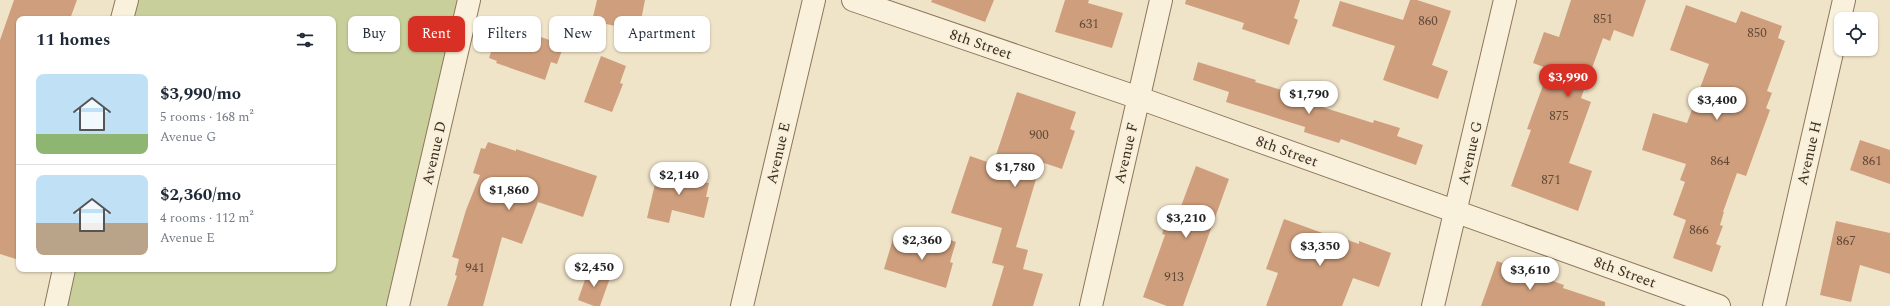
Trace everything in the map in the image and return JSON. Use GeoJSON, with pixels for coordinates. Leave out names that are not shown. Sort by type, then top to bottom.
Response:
{"type":"FeatureCollection","features":[{"type":"Feature","properties":{"kind":"street"},"geometry":{"type":"LineString","coordinates":[[123,16],[127,0]]}},
{"type":"Feature","properties":{"kind":"street","name":"Avenue D"},"geometry":{"type":"LineString","coordinates":[[398,306],[469,0]]}},
{"type":"Feature","properties":{"kind":"street","name":"Avenue E"},"geometry":{"type":"LineString","coordinates":[[742,306],[814,0]]}},
{"type":"Feature","properties":{"kind":"street","name":"8th Street"},"geometry":{"type":"LineString","coordinates":[[853,0],[1139,98],[1719,306]]}},
{"type":"Feature","properties":{"kind":"street","name":"Avenue F"},"geometry":{"type":"LineString","coordinates":[[1091,306],[1161,0]]}},
{"type":"Feature","properties":{"kind":"street","name":"Avenue G"},"geometry":{"type":"LineString","coordinates":[[1433,306],[1505,0]]}},
{"type":"Feature","properties":{"kind":"street","name":"Avenue H"},"geometry":{"type":"LineString","coordinates":[[1774,306],[1844,0]]}},
{"type":"Feature","properties":{"kind":"street"},"geometry":{"type":"LineString","coordinates":[[56,306],[63,272]]}},
{"type":"Feature","properties":{"kind":"green space"},"geometry":{"type":"Polygon","coordinates":[[[127,0],[469,0],[465,17],[465,16],[408,16],[408,52],[457,52],[398,306],[56,306],[63,272],[336,272],[336,16],[123,16],[127,0]]]}},
{"type":"Feature","properties":{"kind":"building"},"geometry":{"type":"Polygon","coordinates":[[[14,0],[77,0],[71,16],[16,16],[16,259],[0,254],[0,40],[14,0]]]}},
{"type":"Feature","properties":{"kind":"building"},"geometry":{"type":"Polygon","coordinates":[[[597,0],[645,0],[642,16],[614,16],[614,26],[606,24],[606,16],[593,16],[597,0]]]}},
{"type":"Feature","properties":{"kind":"building"},"geometry":{"type":"Polygon","coordinates":[[[932,0],[994,0],[985,22],[931,2],[932,0]]]}},
{"type":"Feature","properties":{"kind":"building"},"geometry":{"type":"Polygon","coordinates":[[[1065,0],[1089,0],[1088,3],[1123,13],[1112,48],[1055,32],[1065,0]]]}},
{"type":"Feature","properties":{"kind":"building"},"geometry":{"type":"Polygon","coordinates":[[[1186,0],[1300,0],[1294,18],[1298,20],[1289,45],[1242,29],[1244,23],[1185,4],[1186,0]]]}},
{"type":"Feature","properties":{"kind":"building"},"geometry":{"type":"Polygon","coordinates":[[[1410,0],[1417,0],[1451,11],[1432,65],[1448,71],[1438,99],[1383,80],[1395,46],[1332,26],[1340,1],[1403,20],[1410,0]]]}},
{"type":"Feature","properties":{"kind":"building"},"geometry":{"type":"Polygon","coordinates":[[[1571,0],[1646,0],[1633,37],[1614,30],[1610,41],[1603,38],[1581,98],[1591,102],[1569,163],[1592,171],[1578,211],[1511,186],[1531,130],[1527,129],[1549,69],[1533,63],[1544,32],[1559,37],[1571,0]]]}},
{"type":"Feature","properties":{"kind":"building"},"geometry":{"type":"Polygon","coordinates":[[[1686,5],[1736,23],[1741,11],[1782,26],[1778,38],[1785,41],[1767,91],[1772,93],[1766,108],[1770,110],[1746,176],[1737,173],[1723,212],[1720,225],[1723,226],[1716,244],[1721,246],[1712,272],[1673,258],[1686,220],[1673,215],[1685,182],[1680,180],[1686,164],[1642,150],[1653,113],[1687,123],[1709,64],[1670,50],[1686,5]]]}},
{"type":"Feature","properties":{"kind":"building"},"geometry":{"type":"Polygon","coordinates":[[[541,37],[549,40],[549,52],[561,52],[557,64],[551,62],[545,80],[496,63],[497,61],[489,58],[491,52],[541,52],[541,37]]]}},
{"type":"Feature","properties":{"kind":"building"},"geometry":{"type":"Polygon","coordinates":[[[601,56],[626,66],[620,83],[623,84],[612,112],[584,102],[601,56]]]}},
{"type":"Feature","properties":{"kind":"building"},"geometry":{"type":"Polygon","coordinates":[[[1198,62],[1256,80],[1255,82],[1285,91],[1284,95],[1373,123],[1374,120],[1400,128],[1397,136],[1423,145],[1416,165],[1341,139],[1339,143],[1304,132],[1305,127],[1226,102],[1229,92],[1193,80],[1198,62]]]}},
{"type":"Feature","properties":{"kind":"building"},"geometry":{"type":"Polygon","coordinates":[[[1017,92],[1076,112],[1070,129],[1075,131],[1062,169],[1041,162],[1016,247],[1028,250],[1023,269],[1043,274],[1033,306],[992,306],[1004,266],[992,263],[1002,228],[951,213],[970,156],[993,164],[1017,92]]]}},
{"type":"Feature","properties":{"kind":"building"},"geometry":{"type":"Polygon","coordinates":[[[1860,140],[1890,150],[1890,184],[1850,170],[1860,140]]]}},
{"type":"Feature","properties":{"kind":"building"},"geometry":{"type":"Polygon","coordinates":[[[488,142],[516,151],[516,149],[597,176],[583,217],[538,202],[522,244],[502,237],[483,306],[447,306],[457,276],[455,275],[459,259],[452,257],[466,210],[480,175],[473,173],[481,148],[485,149],[488,142]]]}},
{"type":"Feature","properties":{"kind":"building"},"geometry":{"type":"Polygon","coordinates":[[[1196,166],[1229,179],[1183,306],[1167,306],[1143,297],[1165,235],[1162,234],[1172,206],[1180,209],[1196,166]]]}},
{"type":"Feature","properties":{"kind":"building"},"geometry":{"type":"Polygon","coordinates":[[[687,169],[708,174],[706,183],[709,183],[706,197],[709,197],[704,218],[672,210],[669,223],[647,218],[658,171],[685,178],[687,169]]]}},
{"type":"Feature","properties":{"kind":"building"},"geometry":{"type":"Polygon","coordinates":[[[1284,219],[1336,238],[1337,236],[1359,244],[1359,241],[1391,253],[1379,287],[1353,278],[1342,306],[1266,306],[1278,273],[1266,269],[1284,219]]]}},
{"type":"Feature","properties":{"kind":"building"},"geometry":{"type":"Polygon","coordinates":[[[1836,221],[1890,233],[1890,274],[1860,265],[1851,302],[1820,295],[1836,221]]]}},
{"type":"Feature","properties":{"kind":"building"},"geometry":{"type":"Polygon","coordinates":[[[939,236],[956,242],[950,262],[953,263],[946,288],[884,269],[893,239],[934,251],[939,236]]]}},
{"type":"Feature","properties":{"kind":"building"},"geometry":{"type":"Polygon","coordinates":[[[1497,261],[1564,285],[1563,288],[1605,302],[1605,306],[1481,306],[1497,261]]]}},
{"type":"Feature","properties":{"kind":"building"},"geometry":{"type":"Polygon","coordinates":[[[589,268],[611,275],[600,306],[594,306],[578,300],[589,268]]]}}]}
